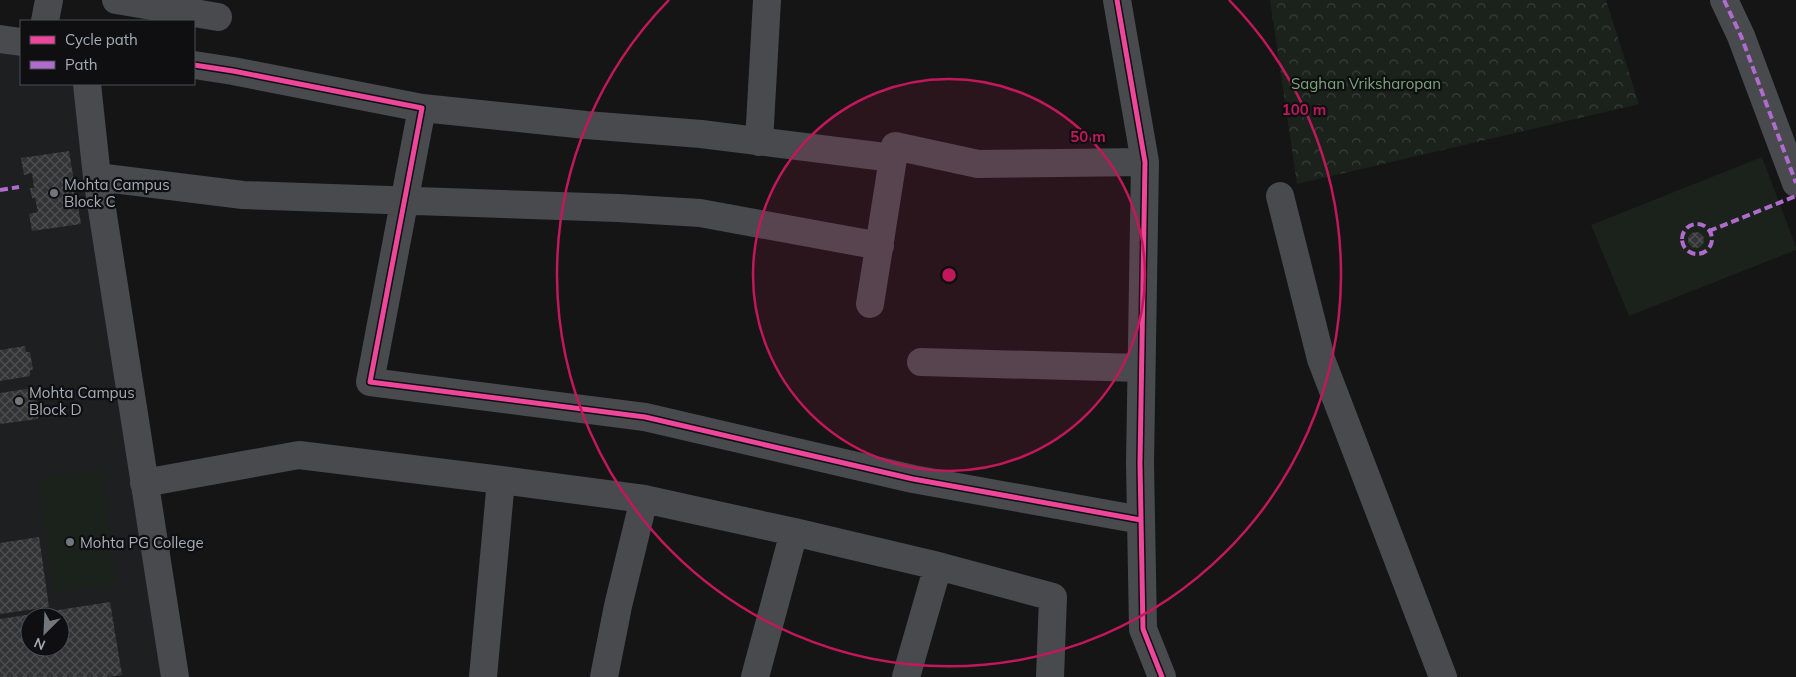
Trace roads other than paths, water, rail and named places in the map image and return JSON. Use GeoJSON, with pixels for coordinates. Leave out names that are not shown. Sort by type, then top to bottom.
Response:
{"type":"FeatureCollection","features":[{"type":"Feature","properties":{"kind":"street"},"geometry":{"type":"LineString","coordinates":[[45,20],[49,0]]}},
{"type":"Feature","properties":{"kind":"street"},"geometry":{"type":"LineString","coordinates":[[116,0],[218,17]]}},
{"type":"Feature","properties":{"kind":"street"},"geometry":{"type":"LineString","coordinates":[[760,142],[768,0]]}},
{"type":"Feature","properties":{"kind":"street"},"geometry":{"type":"LineString","coordinates":[[1117,0],[1145,162],[1140,463],[1143,629],[1162,677]]}},
{"type":"Feature","properties":{"kind":"street"},"geometry":{"type":"LineString","coordinates":[[1724,0],[1748,54],[1796,183]]}},
{"type":"Feature","properties":{"kind":"street"},"geometry":{"type":"LineString","coordinates":[[0,39],[20,42]]}},
{"type":"Feature","properties":{"kind":"street"},"geometry":{"type":"LineString","coordinates":[[195,65],[422,108],[586,125],[701,134],[894,158]]}},
{"type":"Feature","properties":{"kind":"street"},"geometry":{"type":"LineString","coordinates":[[87,85],[96,177],[175,677]]}},
{"type":"Feature","properties":{"kind":"street"},"geometry":{"type":"LineString","coordinates":[[422,108],[370,382],[645,417],[912,479],[1141,520]]}},
{"type":"Feature","properties":{"kind":"street"},"geometry":{"type":"LineString","coordinates":[[870,304],[896,146],[978,164],[1145,162]]}},
{"type":"Feature","properties":{"kind":"street"},"geometry":{"type":"LineString","coordinates":[[96,177],[243,195],[618,208],[700,213],[880,246]]}},
{"type":"Feature","properties":{"kind":"street"},"geometry":{"type":"LineString","coordinates":[[1280,196],[1321,359],[1444,677]]}},
{"type":"Feature","properties":{"kind":"street"},"geometry":{"type":"LineString","coordinates":[[921,362],[1141,368]]}},
{"type":"Feature","properties":{"kind":"street"},"geometry":{"type":"LineString","coordinates":[[144,483],[299,455],[644,499],[938,566],[1053,597],[1050,677]]}},
{"type":"Feature","properties":{"kind":"street"},"geometry":{"type":"LineString","coordinates":[[484,677],[502,480]]}},
{"type":"Feature","properties":{"kind":"street"},"geometry":{"type":"LineString","coordinates":[[604,677],[618,606],[644,499]]}},
{"type":"Feature","properties":{"kind":"street"},"geometry":{"type":"LineString","coordinates":[[755,677],[794,532]]}},
{"type":"Feature","properties":{"kind":"street"},"geometry":{"type":"LineString","coordinates":[[906,677],[938,566]]}},
{"type":"Feature","properties":{"kind":"place","name":"Mohta Campus Block C"},"geometry":{"type":"Point","coordinates":[54,193]}},
{"type":"Feature","properties":{"kind":"place","name":"Mohta Campus Block D"},"geometry":{"type":"Point","coordinates":[19,401]}},
{"type":"Feature","properties":{"kind":"place","name":"Mohta PG College"},"geometry":{"type":"Point","coordinates":[70,542]}},
{"type":"Feature","properties":{"kind":"park label","name":"Saghan Vriksharopan"},"geometry":{"type":"Point","coordinates":[1366,83]}}]}
